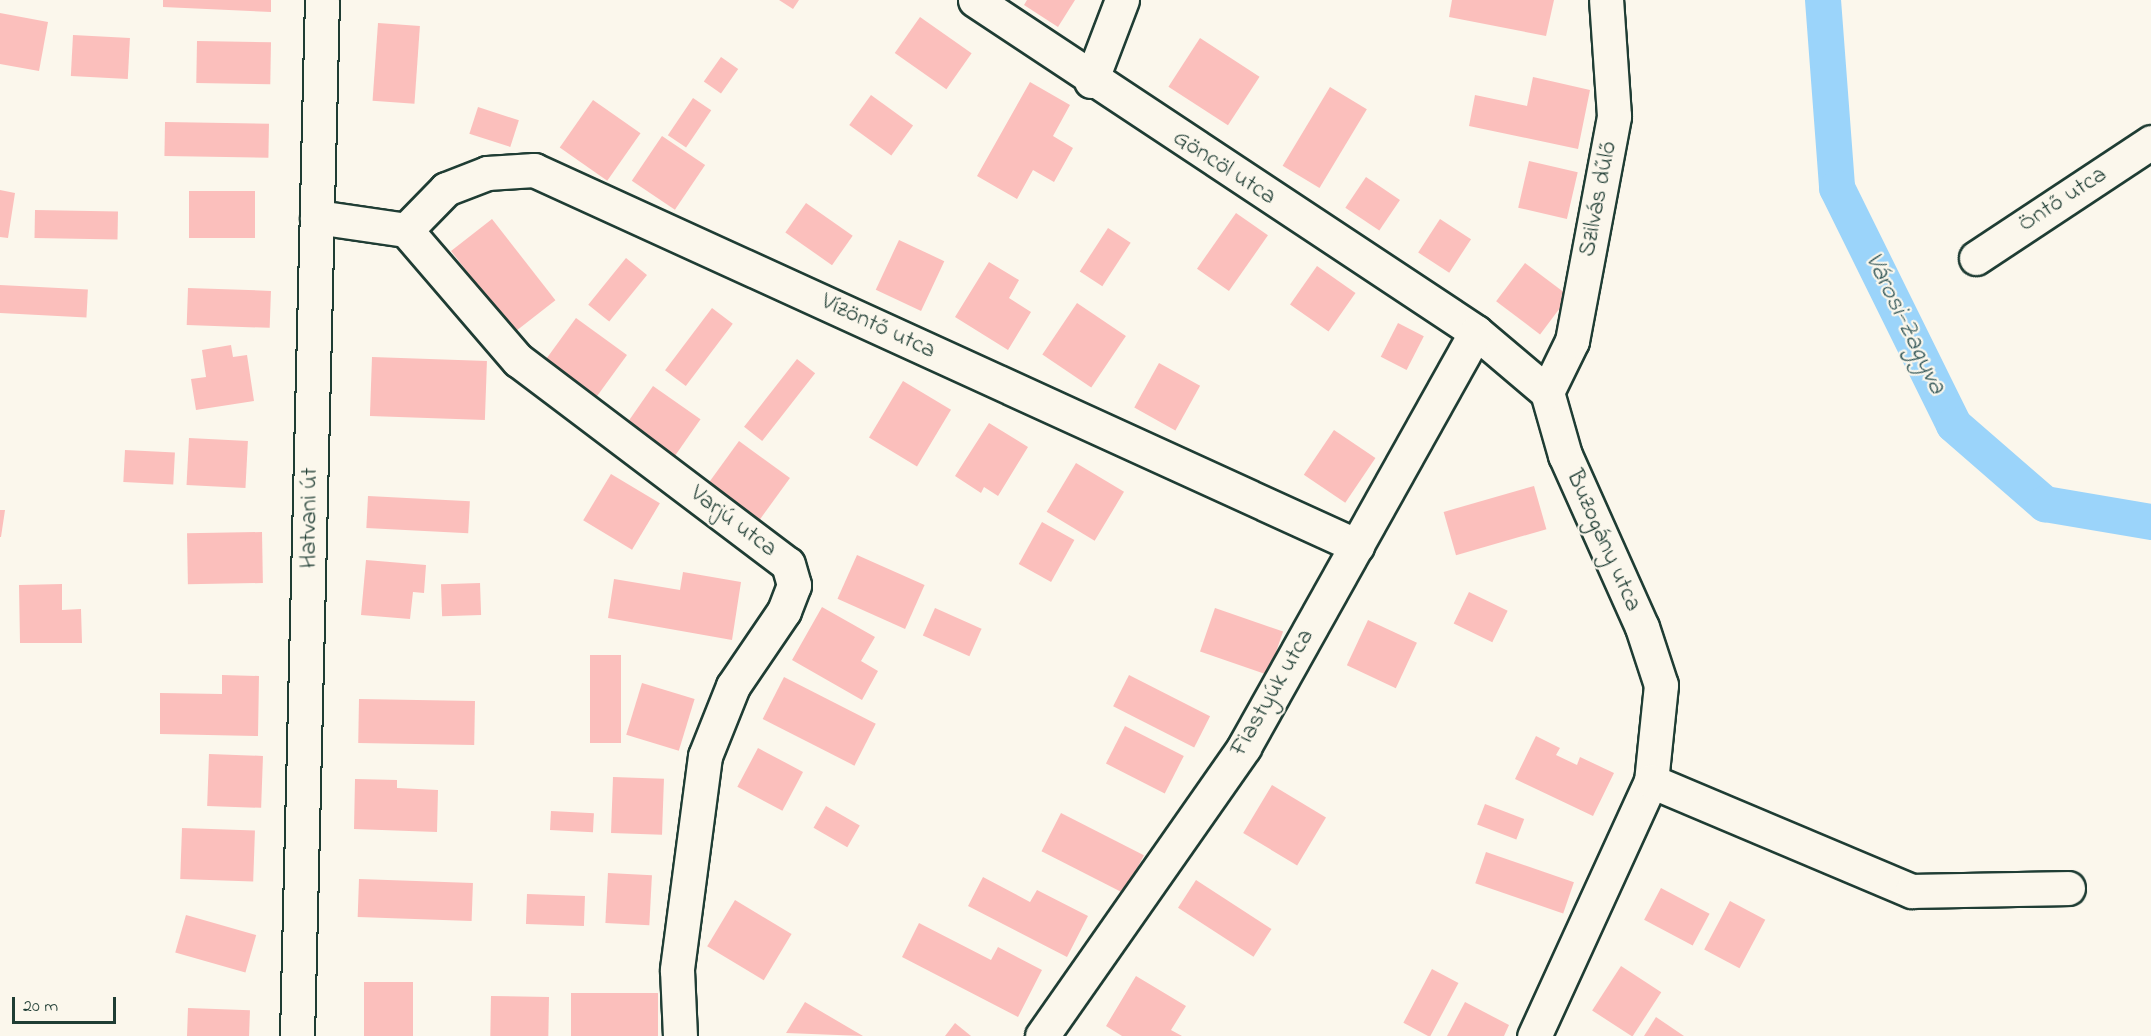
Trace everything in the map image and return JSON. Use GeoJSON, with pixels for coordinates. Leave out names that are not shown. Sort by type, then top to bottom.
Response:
{"type":"FeatureCollection","features":[{"type":"Feature","properties":{"kind":"street","name":"Hatvani út"},"geometry":{"type":"LineString","coordinates":[[297,1036],[322,0]]}},
{"type":"Feature","properties":{"kind":"street","name":"Göncöl utca"},"geometry":{"type":"LineString","coordinates":[[975,0],[1091,81],[1476,332]]}},
{"type":"Feature","properties":{"kind":"street"},"geometry":{"type":"LineString","coordinates":[[1091,81],[1122,0]]}},
{"type":"Feature","properties":{"kind":"street","name":"Szilvás dűlő"},"geometry":{"type":"LineString","coordinates":[[1547,392],[1572,341],[1614,116],[1606,0]]}},
{"type":"Feature","properties":{"kind":"street","name":"Öntő utca"},"geometry":{"type":"LineString","coordinates":[[1976,258],[2151,142]]}},
{"type":"Feature","properties":{"kind":"street","name":"Vízöntő utca"},"geometry":{"type":"LineString","coordinates":[[406,230],[446,189],[487,173],[534,170],[1357,546]]}},
{"type":"Feature","properties":{"kind":"street"},"geometry":{"type":"LineString","coordinates":[[317,217],[406,230]]}},
{"type":"Feature","properties":{"kind":"street","name":"Varjú utca"},"geometry":{"type":"LineString","coordinates":[[406,230],[518,360],[788,564],[794,585],[784,611],[734,686],[705,756],[678,970],[680,1036]]}},
{"type":"Feature","properties":{"kind":"street"},"geometry":{"type":"LineString","coordinates":[[1476,332],[1547,392]]}},
{"type":"Feature","properties":{"kind":"street","name":"Fiastyúk utca"},"geometry":{"type":"LineString","coordinates":[[1042,1036],[1244,747],[1476,332]]}},
{"type":"Feature","properties":{"kind":"street","name":"Buzogány utca"},"geometry":{"type":"LineString","coordinates":[[1534,1036],[1651,781],[1661,685],[1642,627],[1565,455],[1547,392]]}},
{"type":"Feature","properties":{"kind":"street"},"geometry":{"type":"LineString","coordinates":[[1651,781],[1912,891],[2068,888]]}},
{"type":"Feature","properties":{"kind":"building"},"geometry":{"type":"Polygon","coordinates":[[[163,0],[271,0],[271,12],[163,7],[163,0]]]}},
{"type":"Feature","properties":{"kind":"building"},"geometry":{"type":"Polygon","coordinates":[[[779,0],[799,0],[793,9],[779,0]]]}},
{"type":"Feature","properties":{"kind":"building"},"geometry":{"type":"Polygon","coordinates":[[[1027,0],[1075,0],[1058,27],[1024,5],[1027,0]]]}},
{"type":"Feature","properties":{"kind":"building"},"geometry":{"type":"Polygon","coordinates":[[[1452,0],[1554,0],[1546,36],[1449,17],[1452,0]]]}},
{"type":"Feature","properties":{"kind":"building"},"geometry":{"type":"Polygon","coordinates":[[[0,13],[48,22],[39,71],[0,64],[0,13]]]}},
{"type":"Feature","properties":{"kind":"building"},"geometry":{"type":"Polygon","coordinates":[[[920,17],[972,53],[946,89],[895,53],[920,17]]]}},
{"type":"Feature","properties":{"kind":"building"},"geometry":{"type":"Polygon","coordinates":[[[378,23],[420,26],[414,104],[373,101],[378,23]]]}},
{"type":"Feature","properties":{"kind":"building"},"geometry":{"type":"Polygon","coordinates":[[[73,35],[130,38],[128,79],[71,76],[73,35]]]}},
{"type":"Feature","properties":{"kind":"building"},"geometry":{"type":"Polygon","coordinates":[[[1200,38],[1260,77],[1228,125],[1168,87],[1200,38]]]}},
{"type":"Feature","properties":{"kind":"building"},"geometry":{"type":"Polygon","coordinates":[[[197,41],[271,42],[270,84],[196,83],[197,41]]]}},
{"type":"Feature","properties":{"kind":"building"},"geometry":{"type":"Polygon","coordinates":[[[721,57],[738,69],[721,94],[704,82],[721,57]]]}},
{"type":"Feature","properties":{"kind":"building"},"geometry":{"type":"Polygon","coordinates":[[[1533,77],[1590,90],[1578,149],[1469,126],[1475,95],[1527,106],[1533,77]]]}},
{"type":"Feature","properties":{"kind":"building"},"geometry":{"type":"Polygon","coordinates":[[[1030,82],[1070,105],[1053,136],[1073,148],[1054,182],[1033,170],[1017,199],[977,176],[1030,82]]]}},
{"type":"Feature","properties":{"kind":"building"},"geometry":{"type":"Polygon","coordinates":[[[1330,87],[1367,109],[1319,188],[1283,166],[1330,87]]]}},
{"type":"Feature","properties":{"kind":"building"},"geometry":{"type":"Polygon","coordinates":[[[871,95],[913,126],[891,155],[849,125],[871,95]]]}},
{"type":"Feature","properties":{"kind":"building"},"geometry":{"type":"Polygon","coordinates":[[[693,98],[711,110],[686,148],[668,135],[693,98]]]}},
{"type":"Feature","properties":{"kind":"building"},"geometry":{"type":"Polygon","coordinates":[[[593,100],[641,133],[607,181],[560,148],[593,100]]]}},
{"type":"Feature","properties":{"kind":"building"},"geometry":{"type":"Polygon","coordinates":[[[478,107],[519,120],[510,147],[469,134],[478,107]]]}},
{"type":"Feature","properties":{"kind":"building"},"geometry":{"type":"Polygon","coordinates":[[[165,122],[269,124],[268,158],[164,156],[165,122]]]}},
{"type":"Feature","properties":{"kind":"building"},"geometry":{"type":"Polygon","coordinates":[[[662,136],[705,165],[675,210],[632,181],[662,136]]]}},
{"type":"Feature","properties":{"kind":"building"},"geometry":{"type":"Polygon","coordinates":[[[1529,161],[1578,172],[1567,219],[1518,208],[1529,161]]]}},
{"type":"Feature","properties":{"kind":"building"},"geometry":{"type":"Polygon","coordinates":[[[1366,177],[1400,200],[1379,231],[1345,208],[1366,177]]]}},
{"type":"Feature","properties":{"kind":"building"},"geometry":{"type":"Polygon","coordinates":[[[0,190],[15,193],[8,238],[0,237],[0,190]]]}},
{"type":"Feature","properties":{"kind":"building"},"geometry":{"type":"Polygon","coordinates":[[[189,191],[255,191],[255,238],[189,238],[189,191]]]}},
{"type":"Feature","properties":{"kind":"building"},"geometry":{"type":"Polygon","coordinates":[[[806,203],[853,236],[832,265],[785,232],[806,203]]]}},
{"type":"Feature","properties":{"kind":"building"},"geometry":{"type":"Polygon","coordinates":[[[35,210],[118,211],[117,239],[35,238],[35,210]]]}},
{"type":"Feature","properties":{"kind":"building"},"geometry":{"type":"Polygon","coordinates":[[[1236,213],[1268,235],[1229,291],[1197,269],[1236,213]]]}},
{"type":"Feature","properties":{"kind":"building"},"geometry":{"type":"Polygon","coordinates":[[[492,219],[555,300],[514,332],[451,251],[492,219]]]}},
{"type":"Feature","properties":{"kind":"building"},"geometry":{"type":"Polygon","coordinates":[[[1440,219],[1471,239],[1449,273],[1418,253],[1440,219]]]}},
{"type":"Feature","properties":{"kind":"building"},"geometry":{"type":"Polygon","coordinates":[[[1108,228],[1131,243],[1102,286],[1080,272],[1108,228]]]}},
{"type":"Feature","properties":{"kind":"building"},"geometry":{"type":"Polygon","coordinates":[[[899,240],[944,261],[921,311],[876,290],[899,240]]]}},
{"type":"Feature","properties":{"kind":"building"},"geometry":{"type":"Polygon","coordinates":[[[626,258],[647,275],[609,322],[588,305],[626,258]]]}},
{"type":"Feature","properties":{"kind":"building"},"geometry":{"type":"Polygon","coordinates":[[[989,262],[1019,280],[1009,298],[1031,312],[1008,350],[955,317],[989,262]]]}},
{"type":"Feature","properties":{"kind":"building"},"geometry":{"type":"Polygon","coordinates":[[[1525,263],[1569,296],[1540,334],[1496,301],[1525,263]]]}},
{"type":"Feature","properties":{"kind":"building"},"geometry":{"type":"Polygon","coordinates":[[[1317,266],[1356,293],[1329,331],[1290,305],[1317,266]]]}},
{"type":"Feature","properties":{"kind":"building"},"geometry":{"type":"Polygon","coordinates":[[[0,285],[88,290],[86,318],[0,313],[0,285]]]}},
{"type":"Feature","properties":{"kind":"building"},"geometry":{"type":"Polygon","coordinates":[[[188,288],[271,291],[270,328],[187,325],[188,288]]]}},
{"type":"Feature","properties":{"kind":"building"},"geometry":{"type":"Polygon","coordinates":[[[1077,303],[1126,336],[1091,387],[1042,354],[1077,303]]]}},
{"type":"Feature","properties":{"kind":"building"},"geometry":{"type":"Polygon","coordinates":[[[712,308],[733,324],[686,386],[665,370],[712,308]]]}},
{"type":"Feature","properties":{"kind":"building"},"geometry":{"type":"Polygon","coordinates":[[[576,318],[627,355],[594,400],[543,363],[576,318]]]}},
{"type":"Feature","properties":{"kind":"building"},"geometry":{"type":"Polygon","coordinates":[[[1398,323],[1424,336],[1407,370],[1381,357],[1398,323]]]}},
{"type":"Feature","properties":{"kind":"building"},"geometry":{"type":"Polygon","coordinates":[[[231,345],[233,357],[247,355],[254,401],[196,410],[191,379],[206,377],[202,350],[231,345]]]}},
{"type":"Feature","properties":{"kind":"building"},"geometry":{"type":"Polygon","coordinates":[[[372,357],[487,361],[485,420],[370,416],[372,357]]]}},
{"type":"Feature","properties":{"kind":"building"},"geometry":{"type":"Polygon","coordinates":[[[797,359],[815,373],[762,441],[744,427],[797,359]]]}},
{"type":"Feature","properties":{"kind":"building"},"geometry":{"type":"Polygon","coordinates":[[[1159,363],[1200,386],[1175,430],[1134,408],[1159,363]]]}},
{"type":"Feature","properties":{"kind":"building"},"geometry":{"type":"Polygon","coordinates":[[[903,381],[951,410],[917,466],[869,438],[903,381]]]}},
{"type":"Feature","properties":{"kind":"building"},"geometry":{"type":"Polygon","coordinates":[[[653,386],[701,419],[672,459],[625,426],[653,386]]]}},
{"type":"Feature","properties":{"kind":"building"},"geometry":{"type":"Polygon","coordinates":[[[989,423],[1028,447],[998,496],[984,487],[981,493],[955,476],[989,423]]]}},
{"type":"Feature","properties":{"kind":"building"},"geometry":{"type":"Polygon","coordinates":[[[1334,430],[1375,458],[1345,503],[1304,475],[1334,430]]]}},
{"type":"Feature","properties":{"kind":"building"},"geometry":{"type":"Polygon","coordinates":[[[189,438],[248,441],[245,488],[187,485],[189,438]]]}},
{"type":"Feature","properties":{"kind":"building"},"geometry":{"type":"Polygon","coordinates":[[[739,441],[790,478],[759,521],[708,484],[739,441]]]}},
{"type":"Feature","properties":{"kind":"building"},"geometry":{"type":"Polygon","coordinates":[[[125,450],[175,453],[173,485],[123,482],[125,450]]]}},
{"type":"Feature","properties":{"kind":"building"},"geometry":{"type":"Polygon","coordinates":[[[1076,463],[1124,492],[1095,541],[1047,512],[1076,463]]]}},
{"type":"Feature","properties":{"kind":"building"},"geometry":{"type":"Polygon","coordinates":[[[611,474],[660,503],[632,550],[583,520],[611,474]]]}},
{"type":"Feature","properties":{"kind":"building"},"geometry":{"type":"Polygon","coordinates":[[[1534,486],[1546,529],[1456,555],[1444,512],[1534,486]]]}},
{"type":"Feature","properties":{"kind":"building"},"geometry":{"type":"Polygon","coordinates":[[[368,496],[470,501],[468,533],[366,528],[368,496]]]}},
{"type":"Feature","properties":{"kind":"building"},"geometry":{"type":"Polygon","coordinates":[[[0,510],[5,510],[1,537],[0,537],[0,510]]]}},
{"type":"Feature","properties":{"kind":"building"},"geometry":{"type":"Polygon","coordinates":[[[1042,522],[1074,540],[1051,582],[1019,564],[1042,522]]]}},
{"type":"Feature","properties":{"kind":"building"},"geometry":{"type":"Polygon","coordinates":[[[262,532],[263,583],[188,584],[187,533],[262,532]]]}},
{"type":"Feature","properties":{"kind":"building"},"geometry":{"type":"Polygon","coordinates":[[[857,555],[925,585],[905,629],[837,599],[857,555]]]}},
{"type":"Feature","properties":{"kind":"building"},"geometry":{"type":"Polygon","coordinates":[[[366,560],[426,565],[424,593],[413,592],[410,619],[361,615],[366,560]]]}},
{"type":"Feature","properties":{"kind":"building"},"geometry":{"type":"Polygon","coordinates":[[[683,572],[741,582],[732,640],[608,618],[614,579],[680,590],[683,572]]]}},
{"type":"Feature","properties":{"kind":"building"},"geometry":{"type":"Polygon","coordinates":[[[480,583],[481,615],[442,616],[441,584],[480,583]]]}},
{"type":"Feature","properties":{"kind":"building"},"geometry":{"type":"Polygon","coordinates":[[[62,584],[62,610],[81,609],[82,643],[20,643],[19,585],[62,584]]]}},
{"type":"Feature","properties":{"kind":"building"},"geometry":{"type":"Polygon","coordinates":[[[1469,592],[1508,611],[1492,642],[1454,623],[1469,592]]]}},
{"type":"Feature","properties":{"kind":"building"},"geometry":{"type":"Polygon","coordinates":[[[822,607],[875,637],[861,661],[878,671],[862,700],[792,660],[822,607]]]}},
{"type":"Feature","properties":{"kind":"building"},"geometry":{"type":"Polygon","coordinates":[[[935,608],[982,629],[969,656],[923,635],[935,608]]]}},
{"type":"Feature","properties":{"kind":"building"},"geometry":{"type":"Polygon","coordinates":[[[1215,608],[1283,631],[1268,675],[1200,651],[1215,608]]]}},
{"type":"Feature","properties":{"kind":"building"},"geometry":{"type":"Polygon","coordinates":[[[1368,620],[1417,643],[1396,688],[1347,665],[1368,620]]]}},
{"type":"Feature","properties":{"kind":"building"},"geometry":{"type":"Polygon","coordinates":[[[590,655],[621,655],[621,743],[590,743],[590,655]]]}},
{"type":"Feature","properties":{"kind":"building"},"geometry":{"type":"Polygon","coordinates":[[[222,675],[259,676],[258,736],[160,734],[160,693],[222,694],[222,675]]]}},
{"type":"Feature","properties":{"kind":"building"},"geometry":{"type":"Polygon","coordinates":[[[1129,675],[1210,716],[1194,747],[1113,706],[1129,675]]]}},
{"type":"Feature","properties":{"kind":"building"},"geometry":{"type":"Polygon","coordinates":[[[784,677],[876,724],[854,766],[763,719],[784,677]]]}},
{"type":"Feature","properties":{"kind":"building"},"geometry":{"type":"Polygon","coordinates":[[[642,683],[695,699],[679,751],[626,735],[642,683]]]}},
{"type":"Feature","properties":{"kind":"building"},"geometry":{"type":"Polygon","coordinates":[[[359,699],[475,701],[474,745],[358,743],[359,699]]]}},
{"type":"Feature","properties":{"kind":"building"},"geometry":{"type":"Polygon","coordinates":[[[1125,726],[1184,756],[1165,793],[1106,763],[1125,726]]]}},
{"type":"Feature","properties":{"kind":"building"},"geometry":{"type":"Polygon","coordinates":[[[1536,736],[1560,748],[1556,755],[1577,765],[1580,757],[1614,773],[1593,816],[1515,779],[1536,736]]]}},
{"type":"Feature","properties":{"kind":"building"},"geometry":{"type":"Polygon","coordinates":[[[758,748],[803,772],[782,811],[737,787],[758,748]]]}},
{"type":"Feature","properties":{"kind":"building"},"geometry":{"type":"Polygon","coordinates":[[[209,754],[263,756],[261,808],[207,806],[209,754]]]}},
{"type":"Feature","properties":{"kind":"building"},"geometry":{"type":"Polygon","coordinates":[[[613,777],[664,779],[662,835],[611,833],[613,777]]]}},
{"type":"Feature","properties":{"kind":"building"},"geometry":{"type":"Polygon","coordinates":[[[355,779],[397,780],[397,788],[438,790],[437,832],[354,829],[355,779]]]}},
{"type":"Feature","properties":{"kind":"building"},"geometry":{"type":"Polygon","coordinates":[[[1272,785],[1326,817],[1297,865],[1243,833],[1272,785]]]}},
{"type":"Feature","properties":{"kind":"building"},"geometry":{"type":"Polygon","coordinates":[[[1485,804],[1524,819],[1516,840],[1477,825],[1485,804]]]}},
{"type":"Feature","properties":{"kind":"building"},"geometry":{"type":"Polygon","coordinates":[[[826,806],[860,826],[847,847],[814,828],[826,806]]]}},
{"type":"Feature","properties":{"kind":"building"},"geometry":{"type":"Polygon","coordinates":[[[551,811],[594,813],[593,832],[550,830],[551,811]]]}},
{"type":"Feature","properties":{"kind":"building"},"geometry":{"type":"Polygon","coordinates":[[[1061,813],[1144,855],[1124,894],[1041,851],[1061,813]]]}},
{"type":"Feature","properties":{"kind":"building"},"geometry":{"type":"Polygon","coordinates":[[[182,828],[255,831],[253,882],[180,879],[182,828]]]}},
{"type":"Feature","properties":{"kind":"building"},"geometry":{"type":"Polygon","coordinates":[[[1486,852],[1574,882],[1563,913],[1475,883],[1486,852]]]}},
{"type":"Feature","properties":{"kind":"building"},"geometry":{"type":"Polygon","coordinates":[[[608,873],[652,875],[649,925],[605,923],[608,873]]]}},
{"type":"Feature","properties":{"kind":"building"},"geometry":{"type":"Polygon","coordinates":[[[983,877],[1030,902],[1037,890],[1088,916],[1067,957],[968,906],[983,877]]]}},
{"type":"Feature","properties":{"kind":"building"},"geometry":{"type":"Polygon","coordinates":[[[359,879],[473,883],[472,921],[358,917],[359,879]]]}},
{"type":"Feature","properties":{"kind":"building"},"geometry":{"type":"Polygon","coordinates":[[[1196,880],[1271,929],[1254,957],[1178,908],[1196,880]]]}},
{"type":"Feature","properties":{"kind":"building"},"geometry":{"type":"Polygon","coordinates":[[[1661,888],[1710,914],[1693,946],[1644,920],[1661,888]]]}},
{"type":"Feature","properties":{"kind":"building"},"geometry":{"type":"Polygon","coordinates":[[[527,894],[585,896],[584,926],[526,924],[527,894]]]}},
{"type":"Feature","properties":{"kind":"building"},"geometry":{"type":"Polygon","coordinates":[[[735,900],[792,934],[764,980],[707,946],[735,900]]]}},
{"type":"Feature","properties":{"kind":"building"},"geometry":{"type":"Polygon","coordinates":[[[1730,901],[1765,920],[1739,968],[1704,950],[1730,901]]]}},
{"type":"Feature","properties":{"kind":"building"},"geometry":{"type":"Polygon","coordinates":[[[186,915],[256,935],[245,973],[175,952],[186,915]]]}},
{"type":"Feature","properties":{"kind":"building"},"geometry":{"type":"Polygon","coordinates":[[[919,923],[991,960],[998,947],[1042,970],[1018,1017],[902,957],[919,923]]]}},
{"type":"Feature","properties":{"kind":"building"},"geometry":{"type":"Polygon","coordinates":[[[1621,966],[1661,992],[1633,1036],[1592,1010],[1621,966]]]}},
{"type":"Feature","properties":{"kind":"building"},"geometry":{"type":"Polygon","coordinates":[[[1432,969],[1458,983],[1430,1036],[1403,1023],[1432,969]]]}},
{"type":"Feature","properties":{"kind":"building"},"geometry":{"type":"Polygon","coordinates":[[[1136,976],[1186,1006],[1171,1030],[1182,1036],[1122,1036],[1106,1026],[1136,976]]]}},
{"type":"Feature","properties":{"kind":"building"},"geometry":{"type":"Polygon","coordinates":[[[364,982],[413,982],[413,1036],[364,1036],[364,982]]]}},
{"type":"Feature","properties":{"kind":"building"},"geometry":{"type":"Polygon","coordinates":[[[571,993],[658,993],[658,1036],[571,1036],[571,993]]]}},
{"type":"Feature","properties":{"kind":"building"},"geometry":{"type":"Polygon","coordinates":[[[491,996],[549,997],[548,1036],[490,1036],[491,996]]]}},
{"type":"Feature","properties":{"kind":"building"},"geometry":{"type":"Polygon","coordinates":[[[805,1002],[863,1036],[786,1033],[805,1002]]]}},
{"type":"Feature","properties":{"kind":"building"},"geometry":{"type":"Polygon","coordinates":[[[1465,1002],[1509,1025],[1504,1036],[1447,1036],[1465,1002]]]}},
{"type":"Feature","properties":{"kind":"building"},"geometry":{"type":"Polygon","coordinates":[[[188,1008],[250,1010],[249,1036],[187,1036],[188,1008]]]}},
{"type":"Feature","properties":{"kind":"building"},"geometry":{"type":"Polygon","coordinates":[[[1656,1017],[1684,1036],[1644,1036],[1656,1017]]]}},
{"type":"Feature","properties":{"kind":"building"},"geometry":{"type":"Polygon","coordinates":[[[955,1023],[971,1036],[945,1036],[955,1023]]]}},
{"type":"Feature","properties":{"kind":"waterway","name":"Városi-Zagyva"},"geometry":{"type":"LineString","coordinates":[[1823,0],[1837,188],[1954,425],[2045,504],[2151,522]]}}]}
